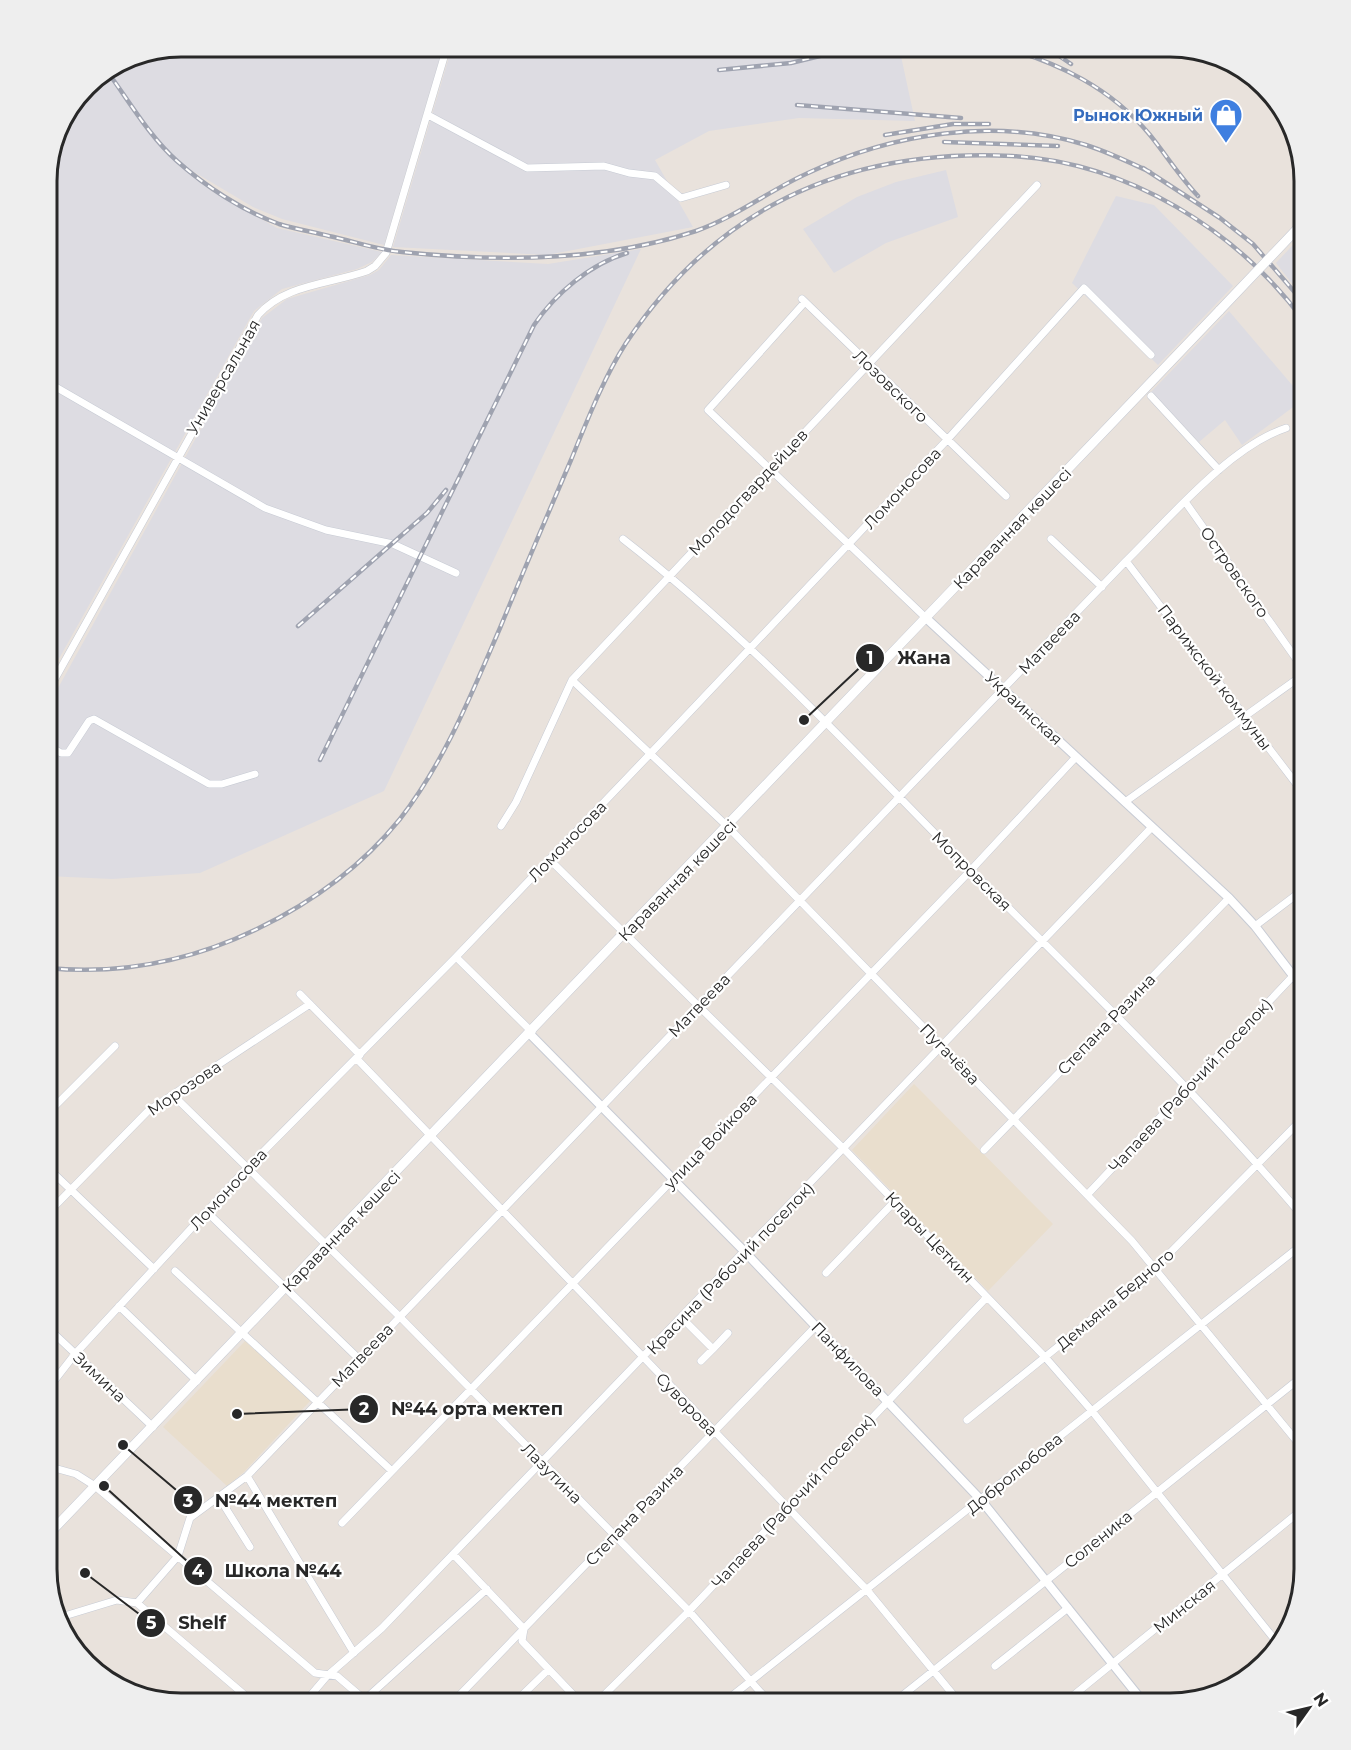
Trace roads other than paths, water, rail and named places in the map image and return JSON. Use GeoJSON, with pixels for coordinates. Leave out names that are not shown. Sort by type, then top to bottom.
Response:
{"type":"FeatureCollection","features":[{"type":"Feature","properties":{"kind":"main road","name":"Караванная көшесі"},"geometry":{"type":"LineString","coordinates":[[57,1525],[531,1033],[1294,231]]}},
{"type":"Feature","properties":{"kind":"street","name":"Универсальная"},"geometry":{"type":"LineString","coordinates":[[57,675],[252,322],[265,307],[284,294],[367,271],[381,260],[428,116],[444,57]]}},
{"type":"Feature","properties":{"kind":"street"},"geometry":{"type":"LineString","coordinates":[[428,116],[527,168],[604,166],[629,173],[654,176],[681,198],[726,185]]}},
{"type":"Feature","properties":{"kind":"street","name":"Молодогвардейцев"},"geometry":{"type":"LineString","coordinates":[[501,826],[516,802],[572,680],[1037,185]]}},
{"type":"Feature","properties":{"kind":"street","name":"Ломоносова"},"geometry":{"type":"LineString","coordinates":[[57,1376],[119,1306],[248,1168],[456,957],[750,649],[947,440],[1084,288],[1151,355]]}},
{"type":"Feature","properties":{"kind":"street","name":"Лозовского"},"geometry":{"type":"LineString","coordinates":[[708,410],[804,301],[1006,496]]}},
{"type":"Feature","properties":{"kind":"street"},"geometry":{"type":"LineString","coordinates":[[57,388],[265,508],[326,530],[393,544],[456,573]]}},
{"type":"Feature","properties":{"kind":"street"},"geometry":{"type":"LineString","coordinates":[[1151,396],[1220,470]]}},
{"type":"Feature","properties":{"kind":"street","name":"Украинская"},"geometry":{"type":"LineString","coordinates":[[708,410],[926,618],[1229,898],[1255,926],[1293,976]]}},
{"type":"Feature","properties":{"kind":"street","name":"Матвеева"},"geometry":{"type":"LineString","coordinates":[[137,1603],[178,1556],[190,1518],[247,1476],[1126,561],[1220,470],[1260,440],[1286,428]]}},
{"type":"Feature","properties":{"kind":"street","name":"Островского"},"geometry":{"type":"LineString","coordinates":[[1186,503],[1294,656]]}},
{"type":"Feature","properties":{"kind":"street"},"geometry":{"type":"LineString","coordinates":[[1051,539],[1102,587]]}},
{"type":"Feature","properties":{"kind":"street","name":"Мопровская"},"geometry":{"type":"LineString","coordinates":[[623,540],[670,576],[826,723],[1188,1087],[1294,1205]]}},
{"type":"Feature","properties":{"kind":"street","name":"Парижской коммуны"},"geometry":{"type":"LineString","coordinates":[[1126,561],[1294,780]]}},
{"type":"Feature","properties":{"kind":"street","name":"Пугачёва"},"geometry":{"type":"LineString","coordinates":[[572,680],[728,826],[1087,1195],[1155,1268],[1294,1436]]}},
{"type":"Feature","properties":{"kind":"street"},"geometry":{"type":"LineString","coordinates":[[1125,802],[1294,680]]}},
{"type":"Feature","properties":{"kind":"street"},"geometry":{"type":"LineString","coordinates":[[57,751],[68,753],[89,721],[94,719],[209,784],[222,784],[255,774]]}},
{"type":"Feature","properties":{"kind":"street","name":"улица Войкова"},"geometry":{"type":"LineString","coordinates":[[342,1523],[971,870],[1076,757]]}},
{"type":"Feature","properties":{"kind":"street","name":"Красина (Рабочий поселок)"},"geometry":{"type":"LineString","coordinates":[[313,1693],[327,1676],[382,1628],[1152,827]]}},
{"type":"Feature","properties":{"kind":"street","name":"Клары Цеткин"},"geometry":{"type":"LineString","coordinates":[[549,859],[627,932],[844,1149],[1045,1358],[1092,1411],[1273,1637]]}},
{"type":"Feature","properties":{"kind":"street"},"geometry":{"type":"LineString","coordinates":[[1255,926],[1294,897]]}},
{"type":"Feature","properties":{"kind":"street","name":"Степана Разина"},"geometry":{"type":"LineString","coordinates":[[984,1150],[1229,898]]}},
{"type":"Feature","properties":{"kind":"street","name":"Панфилова"},"geometry":{"type":"LineString","coordinates":[[456,957],[745,1252],[981,1500],[1135,1693]]}},
{"type":"Feature","properties":{"kind":"street","name":"Чапаева (Рабочий поселок)"},"geometry":{"type":"LineString","coordinates":[[1087,1195],[1293,976]]}},
{"type":"Feature","properties":{"kind":"street","name":"Суворова"},"geometry":{"type":"LineString","coordinates":[[300,994],[430,1138],[867,1590],[951,1693]]}},
{"type":"Feature","properties":{"kind":"street","name":"Морозова"},"geometry":{"type":"LineString","coordinates":[[57,1204],[148,1111],[174,1096],[310,1004]]}},
{"type":"Feature","properties":{"kind":"street"},"geometry":{"type":"LineString","coordinates":[[57,1104],[114,1046]]}},
{"type":"Feature","properties":{"kind":"street","name":"Лазутина"},"geometry":{"type":"LineString","coordinates":[[174,1096],[400,1317],[689,1611],[762,1693]]}},
{"type":"Feature","properties":{"kind":"street","name":"Демьяна Бедного"},"geometry":{"type":"LineString","coordinates":[[967,1420],[1155,1268],[1294,1128]]}},
{"type":"Feature","properties":{"kind":"street"},"geometry":{"type":"LineString","coordinates":[[57,1177],[154,1269]]}},
{"type":"Feature","properties":{"kind":"street"},"geometry":{"type":"LineString","coordinates":[[826,1273],[895,1201]]}},
{"type":"Feature","properties":{"kind":"street"},"geometry":{"type":"LineString","coordinates":[[207,1212],[358,1359]]}},
{"type":"Feature","properties":{"kind":"street","name":"Добролюбова"},"geometry":{"type":"LineString","coordinates":[[736,1693],[1294,1252]]}},
{"type":"Feature","properties":{"kind":"street"},"geometry":{"type":"LineString","coordinates":[[175,1271],[392,1471]]}},
{"type":"Feature","properties":{"kind":"street","name":"Чапаева (Рабочий поселок)"},"geometry":{"type":"LineString","coordinates":[[607,1693],[689,1611],[987,1297]]}},
{"type":"Feature","properties":{"kind":"street"},"geometry":{"type":"LineString","coordinates":[[119,1306],[197,1381]]}},
{"type":"Feature","properties":{"kind":"street"},"geometry":{"type":"LineString","coordinates":[[682,1318],[713,1349]]}},
{"type":"Feature","properties":{"kind":"street","name":"Степана Разина"},"geometry":{"type":"LineString","coordinates":[[463,1693],[816,1326]]}},
{"type":"Feature","properties":{"kind":"street"},"geometry":{"type":"LineString","coordinates":[[701,1361],[728,1333]]}},
{"type":"Feature","properties":{"kind":"street","name":"Зимина"},"geometry":{"type":"LineString","coordinates":[[57,1337],[153,1427]]}},
{"type":"Feature","properties":{"kind":"street","name":"Соленика"},"geometry":{"type":"LineString","coordinates":[[906,1693],[1294,1384]]}},
{"type":"Feature","properties":{"kind":"street"},"geometry":{"type":"LineString","coordinates":[[57,1469],[76,1474],[95,1486],[315,1673],[337,1676],[354,1693]]}},
{"type":"Feature","properties":{"kind":"street"},"geometry":{"type":"LineString","coordinates":[[247,1476],[354,1653]]}},
{"type":"Feature","properties":{"kind":"street"},"geometry":{"type":"LineString","coordinates":[[219,1498],[250,1547]]}},
{"type":"Feature","properties":{"kind":"street","name":"Минская"},"geometry":{"type":"LineString","coordinates":[[1077,1693],[1294,1517]]}},
{"type":"Feature","properties":{"kind":"street"},"geometry":{"type":"LineString","coordinates":[[453,1554],[524,1629],[522,1641],[570,1693]]}},
{"type":"Feature","properties":{"kind":"street"},"geometry":{"type":"LineString","coordinates":[[373,1693],[487,1588]]}},
{"type":"Feature","properties":{"kind":"street"},"geometry":{"type":"LineString","coordinates":[[66,1616],[117,1600],[137,1603],[241,1693]]}},
{"type":"Feature","properties":{"kind":"street"},"geometry":{"type":"LineString","coordinates":[[995,1666],[1068,1608]]}},
{"type":"Feature","properties":{"kind":"street"},"geometry":{"type":"LineString","coordinates":[[525,1693],[548,1670]]}},
{"type":"Feature","properties":{"kind":"railway"},"geometry":{"type":"LineString","coordinates":[[719,70],[791,63],[816,57]]}},
{"type":"Feature","properties":{"kind":"railway"},"geometry":{"type":"LineString","coordinates":[[1034,57],[1083,79],[1135,118],[1198,196]]}},
{"type":"Feature","properties":{"kind":"railway"},"geometry":{"type":"LineString","coordinates":[[1061,57],[1071,64]]}},
{"type":"Feature","properties":{"kind":"railway"},"geometry":{"type":"LineString","coordinates":[[112,78],[148,129],[167,151],[188,170],[225,197],[279,224],[402,252],[475,257],[550,257],[624,249],[661,241],[711,225],[794,180],[841,159],[909,139],[945,133],[1016,132],[1051,137],[1086,145],[1150,172]]}},
{"type":"Feature","properties":{"kind":"railway"},"geometry":{"type":"LineString","coordinates":[[797,105],[961,118]]}},
{"type":"Feature","properties":{"kind":"railway"},"geometry":{"type":"LineString","coordinates":[[885,135],[953,124],[989,124]]}},
{"type":"Feature","properties":{"kind":"railway"},"geometry":{"type":"LineString","coordinates":[[944,142],[1058,146]]}},
{"type":"Feature","properties":{"kind":"railway"},"geometry":{"type":"LineString","coordinates":[[57,969],[101,969],[154,963],[206,950],[232,940],[277,919],[316,895],[352,868],[385,836],[400,819],[431,774],[456,727],[596,400],[626,343],[662,295],[702,254],[746,221],[793,195],[843,175],[896,162],[953,156],[1012,156],[1055,161],[1097,172],[1137,187],[1176,207],[1212,230],[1246,258],[1277,288],[1294,309]]}},
{"type":"Feature","properties":{"kind":"railway"},"geometry":{"type":"LineString","coordinates":[[1143,168],[1220,218],[1253,244],[1294,291]]}},
{"type":"Feature","properties":{"kind":"railway"},"geometry":{"type":"LineString","coordinates":[[320,760],[534,325],[552,302],[574,282],[587,272],[627,253]]}},
{"type":"Feature","properties":{"kind":"railway"},"geometry":{"type":"LineString","coordinates":[[298,626],[427,513],[446,490]]}},
{"type":"Feature","properties":{"kind":"place","name":"Рынок Южный"},"geometry":{"type":"Point","coordinates":[1226,144]}},
{"type":"Feature","properties":{"kind":"place","name":"Жана"},"geometry":{"type":"Point","coordinates":[804,720]}},
{"type":"Feature","properties":{"kind":"place","name":"№44 орта мектеп"},"geometry":{"type":"Point","coordinates":[237,1414]}},
{"type":"Feature","properties":{"kind":"place","name":"№44 мектеп"},"geometry":{"type":"Point","coordinates":[123,1445]}},
{"type":"Feature","properties":{"kind":"place","name":"Школа №44"},"geometry":{"type":"Point","coordinates":[104,1486]}},
{"type":"Feature","properties":{"kind":"place","name":"Shelf"},"geometry":{"type":"Point","coordinates":[85,1573]}}]}
